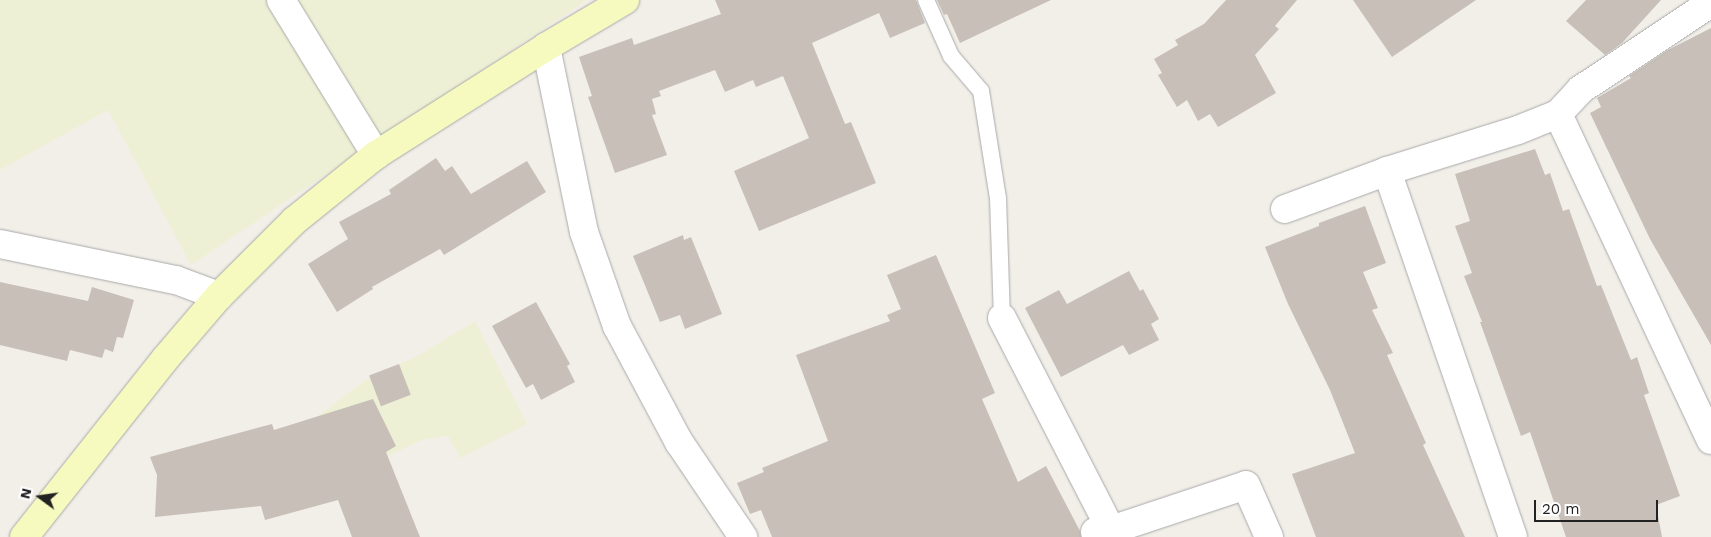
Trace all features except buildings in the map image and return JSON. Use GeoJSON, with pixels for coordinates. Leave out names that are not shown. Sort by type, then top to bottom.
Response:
{"type":"FeatureCollection","features":[{"type":"Feature","properties":{"kind":"street"},"geometry":{"type":"LineString","coordinates":[[281,0],[376,155]]}},
{"type":"Feature","properties":{"kind":"street"},"geometry":{"type":"LineString","coordinates":[[24,537],[165,359],[219,296],[294,221],[376,155],[546,47],[625,0]]}},
{"type":"Feature","properties":{"kind":"street"},"geometry":{"type":"LineString","coordinates":[[1285,209],[1387,171],[1518,130],[1558,114],[1580,90],[1711,3]]}},
{"type":"Feature","properties":{"kind":"street"},"geometry":{"type":"LineString","coordinates":[[546,47],[584,232],[617,326],[679,442],[743,537]]}},
{"type":"Feature","properties":{"kind":"street"},"geometry":{"type":"LineString","coordinates":[[1558,114],[1711,440]]}},
{"type":"Feature","properties":{"kind":"street"},"geometry":{"type":"LineString","coordinates":[[1387,171],[1513,537]]}},
{"type":"Feature","properties":{"kind":"street"},"geometry":{"type":"LineString","coordinates":[[0,244],[176,280],[219,296]]}},
{"type":"Feature","properties":{"kind":"street"},"geometry":{"type":"LineString","coordinates":[[1002,318],[1095,534],[1246,485],[1269,537]]}},
{"type":"Feature","properties":{"kind":"lane"},"geometry":{"type":"LineString","coordinates":[[926,0],[951,56],[981,91],[998,198],[1002,318]]}},
{"type":"Feature","properties":{"kind":"green space"},"geometry":{"type":"Polygon","coordinates":[[[0,0],[587,0],[191,265],[108,110],[0,170],[0,0]]]}},
{"type":"Feature","properties":{"kind":"green space"},"geometry":{"type":"Polygon","coordinates":[[[475,321],[527,424],[460,458],[448,436],[422,440],[337,480],[317,417],[364,381],[421,354],[475,321]]]}}]}
